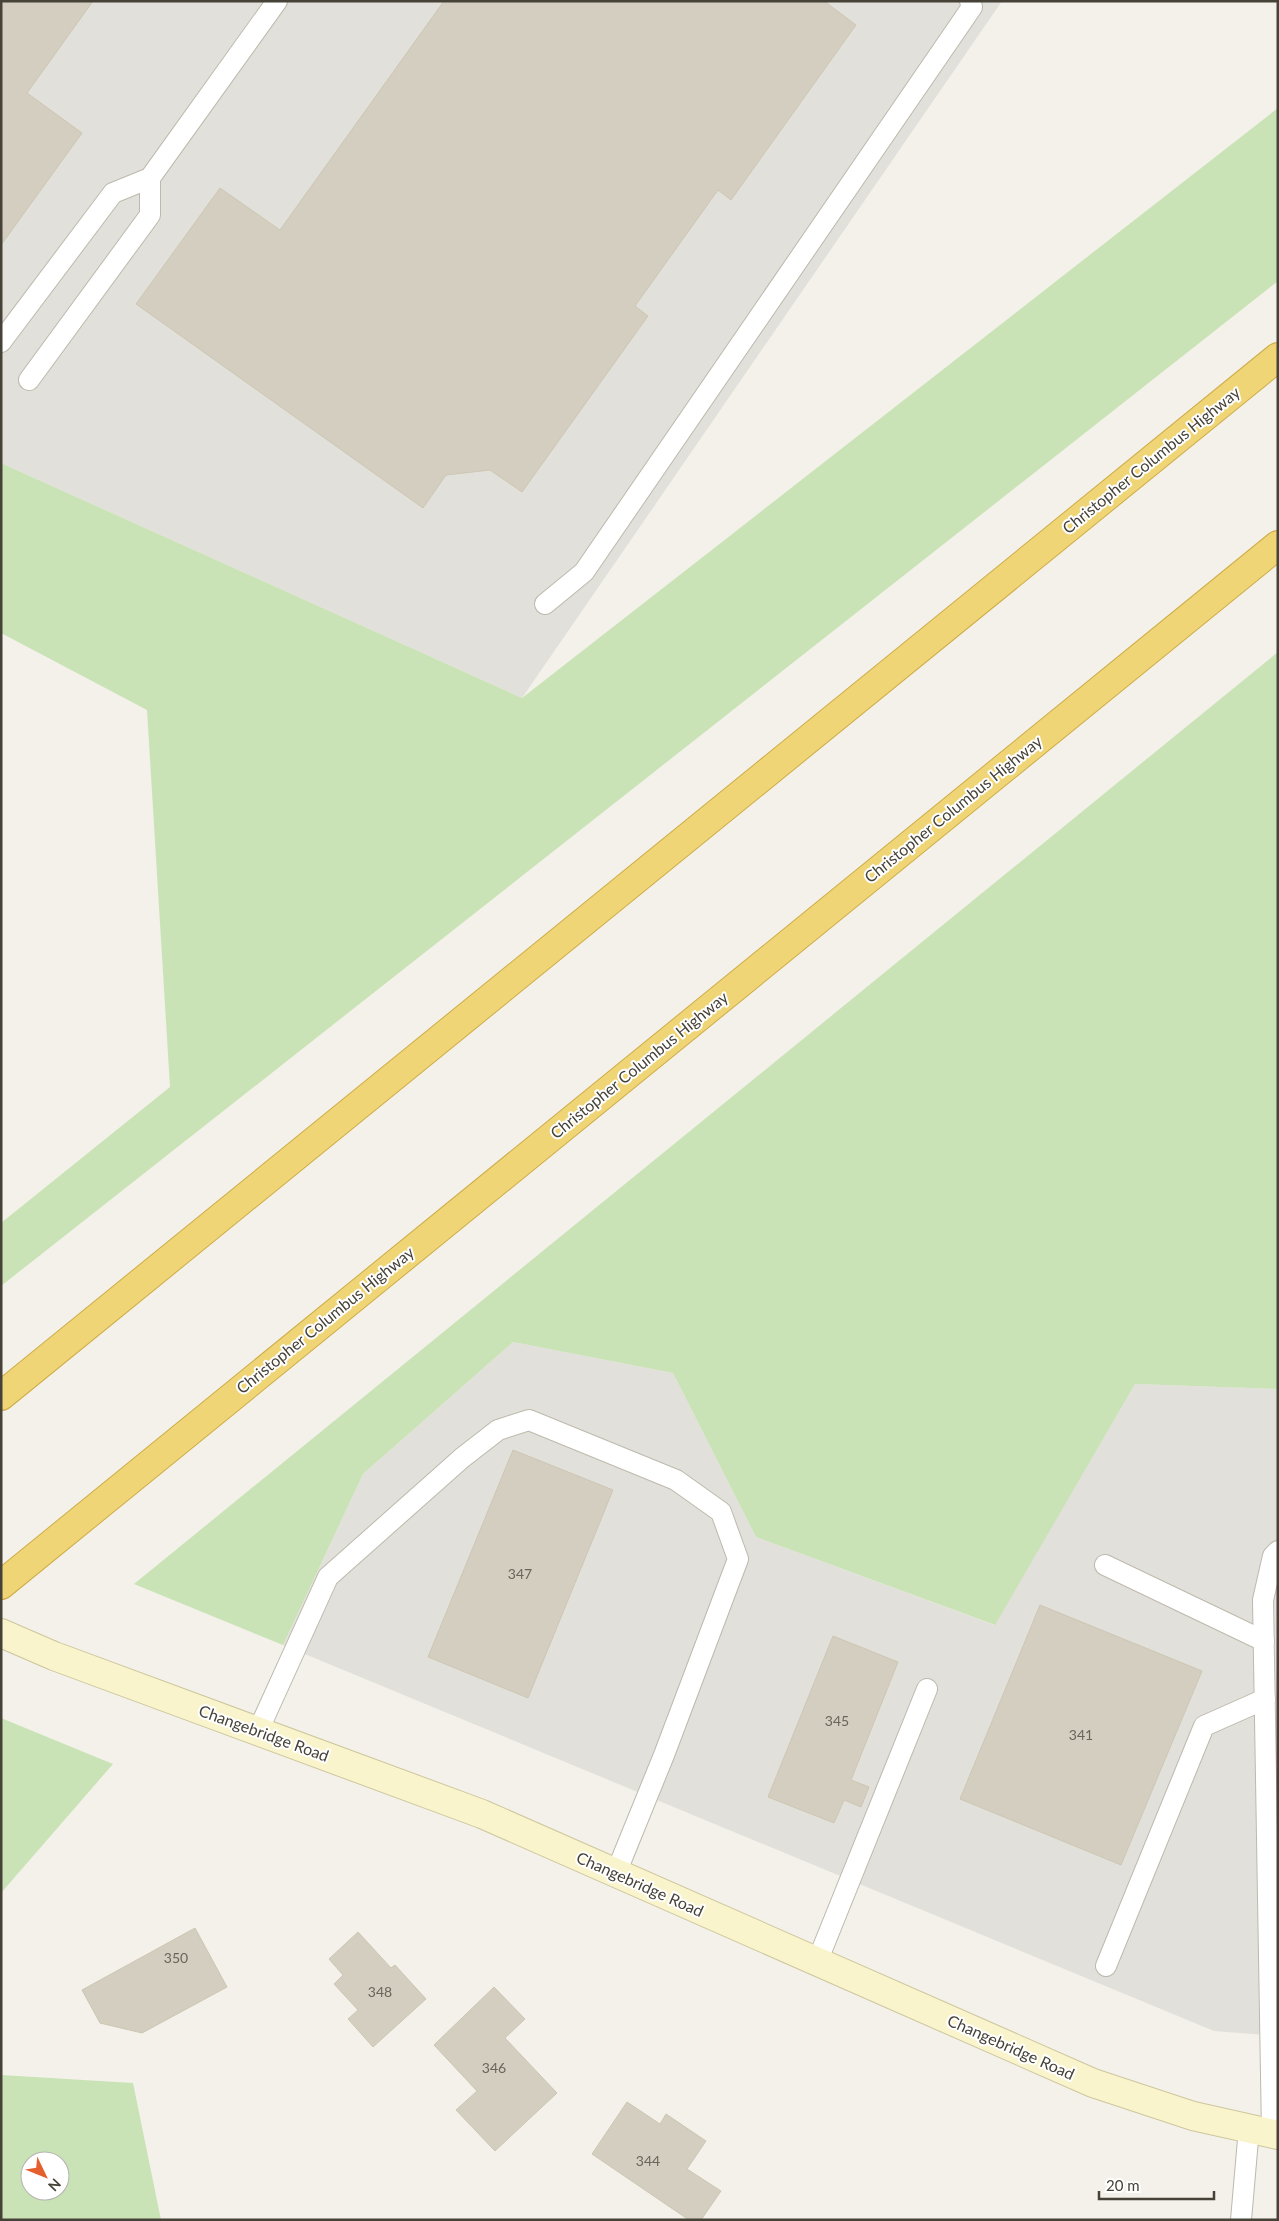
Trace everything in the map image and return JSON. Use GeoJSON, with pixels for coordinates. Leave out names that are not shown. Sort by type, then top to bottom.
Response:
{"type":"FeatureCollection","features":[{"type":"Feature","properties":{"kind":"highway","name":"Christopher Columbus Highway"},"geometry":{"type":"LineString","coordinates":[[1,1396],[1278,357]]}},
{"type":"Feature","properties":{"kind":"highway","name":"Christopher Columbus Highway"},"geometry":{"type":"LineString","coordinates":[[1,1585],[1278,545]]}},
{"type":"Feature","properties":{"kind":"main road","name":"Changebridge Road"},"geometry":{"type":"LineString","coordinates":[[1,1633],[54,1656],[482,1814],[1093,2083],[1194,2116],[1266,2132]]}},
{"type":"Feature","properties":{"kind":"lane"},"geometry":{"type":"LineString","coordinates":[[1,342],[113,193],[150,178],[277,1]]}},
{"type":"Feature","properties":{"kind":"lane"},"geometry":{"type":"LineString","coordinates":[[546,604],[584,572],[972,8],[970,1]]}},
{"type":"Feature","properties":{"kind":"lane"},"geometry":{"type":"LineString","coordinates":[[29,380],[150,215],[150,178]]}},
{"type":"Feature","properties":{"kind":"lane"},"geometry":{"type":"LineString","coordinates":[[258,1731],[328,1578],[462,1458],[498,1430],[529,1420],[676,1480],[721,1512],[738,1559],[664,1755],[616,1873]]}},
{"type":"Feature","properties":{"kind":"lane"},"geometry":{"type":"LineString","coordinates":[[1241,2220],[1266,2132],[1274,2014],[1263,1600],[1273,1556],[1278,1551]]}},
{"type":"Feature","properties":{"kind":"lane"},"geometry":{"type":"LineString","coordinates":[[1105,1565],[1264,1641]]}},
{"type":"Feature","properties":{"kind":"lane"},"geometry":{"type":"LineString","coordinates":[[817,1962],[928,1690]]}},
{"type":"Feature","properties":{"kind":"lane"},"geometry":{"type":"LineString","coordinates":[[1106,1966],[1204,1726],[1265,1699]]}},
{"type":"Feature","properties":{"kind":"shaded area"},"geometry":{"type":"Polygon","coordinates":[[[1,1],[1002,1],[522,698],[1,463],[1,1]]]}},
{"type":"Feature","properties":{"kind":"shaded area"},"geometry":{"type":"Polygon","coordinates":[[[513,1342],[673,1373],[756,1537],[994,1625],[1135,1384],[1278,1389],[1278,2036],[1214,2031],[283,1645],[363,1474],[513,1342]]]}},
{"type":"Feature","properties":{"kind":"green space"},"geometry":{"type":"Polygon","coordinates":[[[1278,108],[1278,281],[1,1286],[1,1223],[170,1087],[147,710],[1,633],[1,463],[522,698],[1278,108]]]}},
{"type":"Feature","properties":{"kind":"green space"},"geometry":{"type":"Polygon","coordinates":[[[1278,652],[1278,1389],[1135,1384],[995,1625],[756,1537],[673,1373],[513,1342],[363,1474],[283,1645],[134,1584],[1278,652]]]}},
{"type":"Feature","properties":{"kind":"green space"},"geometry":{"type":"Polygon","coordinates":[[[1,1718],[113,1764],[1,1893],[1,1718]]]}},
{"type":"Feature","properties":{"kind":"green space"},"geometry":{"type":"Polygon","coordinates":[[[1,2075],[133,2083],[161,2220],[1,2220],[1,2075]]]}},
{"type":"Feature","properties":{"kind":"building"},"geometry":{"type":"Polygon","coordinates":[[[1,1],[93,1],[27,93],[82,133],[1,245],[1,1]]]}},
{"type":"Feature","properties":{"kind":"building"},"geometry":{"type":"Polygon","coordinates":[[[444,1],[824,1],[856,25],[731,200],[718,190],[635,306],[648,316],[522,492],[490,470],[446,475],[423,508],[136,304],[220,188],[280,230],[444,1]]]}},
{"type":"Feature","properties":{"kind":"building"},"geometry":{"type":"Polygon","coordinates":[[[513,1450],[613,1490],[528,1698],[428,1657],[513,1450]]]}},
{"type":"Feature","properties":{"kind":"building"},"geometry":{"type":"Polygon","coordinates":[[[1040,1605],[1202,1671],[1121,1865],[960,1799],[1040,1605]]]}},
{"type":"Feature","properties":{"kind":"building"},"geometry":{"type":"Polygon","coordinates":[[[833,1636],[898,1662],[851,1780],[869,1787],[861,1807],[844,1800],[834,1823],[768,1797],[833,1636]]]}},
{"type":"Feature","properties":{"kind":"building"},"geometry":{"type":"Polygon","coordinates":[[[195,1928],[227,1987],[142,2033],[100,2023],[82,1990],[195,1928]]]}},
{"type":"Feature","properties":{"kind":"building"},"geometry":{"type":"Polygon","coordinates":[[[358,1932],[391,1968],[395,1965],[426,1999],[373,2047],[348,2019],[358,2010],[334,1984],[343,1975],[329,1959],[358,1932]]]}},
{"type":"Feature","properties":{"kind":"building"},"geometry":{"type":"Polygon","coordinates":[[[494,1987],[525,2019],[505,2038],[557,2093],[495,2151],[456,2110],[477,2091],[434,2045],[494,1987]]]}},
{"type":"Feature","properties":{"kind":"building"},"geometry":{"type":"Polygon","coordinates":[[[627,2102],[660,2124],[666,2114],[706,2141],[687,2169],[721,2191],[701,2220],[689,2220],[592,2154],[627,2102]]]}}]}
